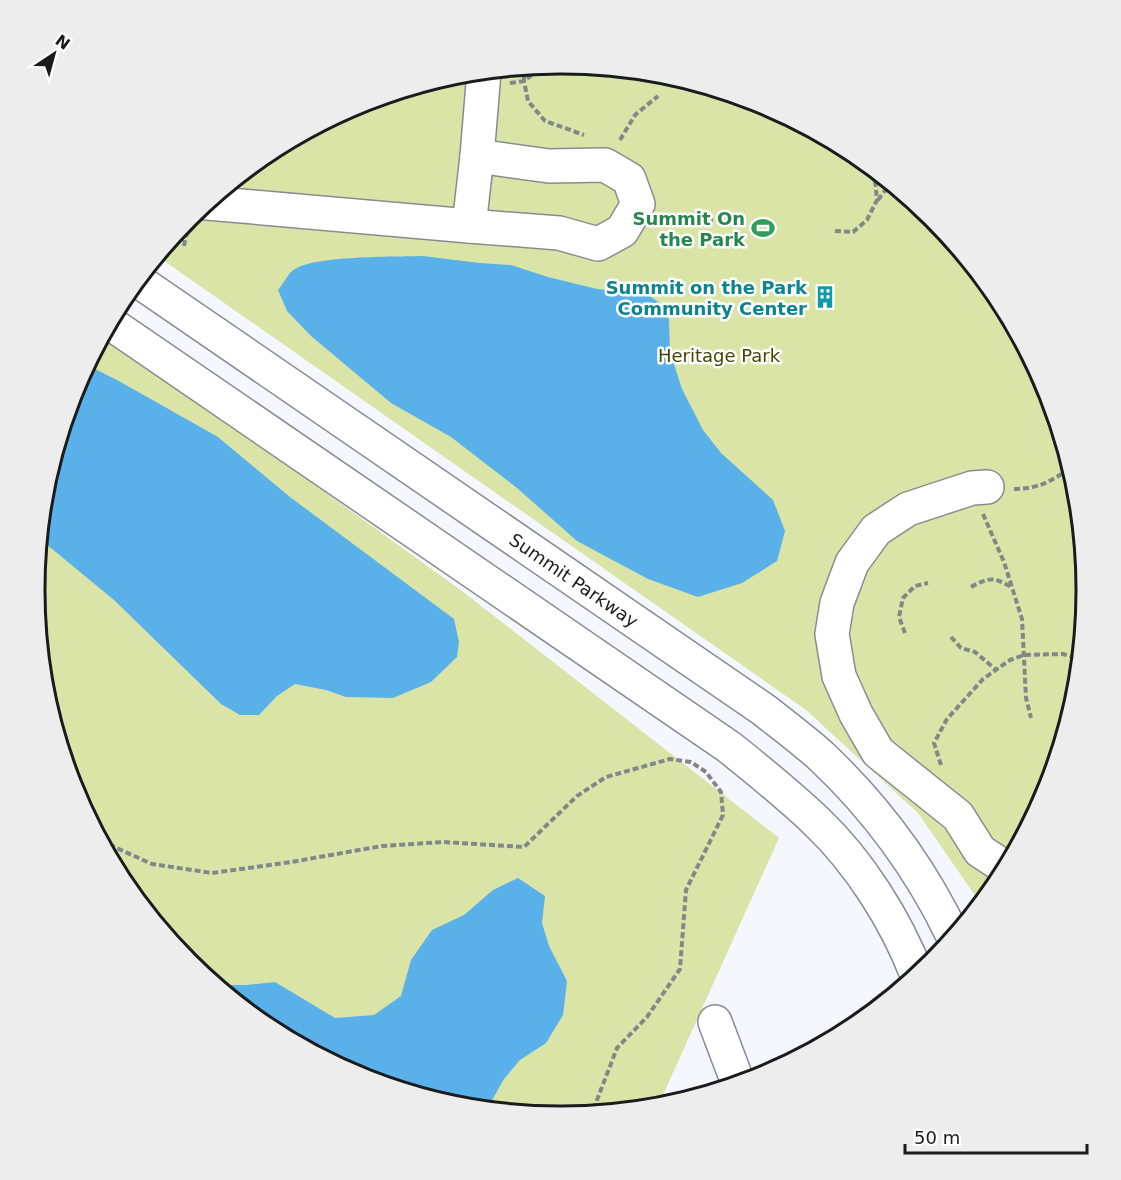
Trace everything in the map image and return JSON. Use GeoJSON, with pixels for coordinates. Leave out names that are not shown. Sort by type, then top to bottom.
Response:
{"type":"FeatureCollection","features":[{"type":"Feature","properties":{"kind":"street"},"geometry":{"type":"LineString","coordinates":[[469,226],[477,156],[493,79]]}},
{"type":"Feature","properties":{"kind":"street"},"geometry":{"type":"LineString","coordinates":[[219,204],[559,232],[598,244],[622,231],[638,204],[629,179],[605,165],[549,166],[477,156]]}},
{"type":"Feature","properties":{"kind":"street","name":"Summit Parkway"},"geometry":{"type":"LineString","coordinates":[[145,286],[773,718],[819,755],[872,811],[914,867],[950,928]]}},
{"type":"Feature","properties":{"kind":"street"},"geometry":{"type":"LineString","coordinates":[[117,328],[729,747],[762,773],[837,843],[866,880],[891,920],[913,966]]}},
{"type":"Feature","properties":{"kind":"street"},"geometry":{"type":"LineString","coordinates":[[980,488],[908,509],[876,530],[852,563],[837,603],[832,634],[839,676],[856,714],[878,752],[958,816],[980,850],[998,863]]}},
{"type":"Feature","properties":{"kind":"street"},"geometry":{"type":"LineString","coordinates":[[715,1022],[735,1075]]}},
{"type":"Feature","properties":{"kind":"path"},"geometry":{"type":"LineString","coordinates":[[502,78],[524,81],[531,76]]}},
{"type":"Feature","properties":{"kind":"path"},"geometry":{"type":"LineString","coordinates":[[616,146],[635,115],[658,96]]}},
{"type":"Feature","properties":{"kind":"path"},"geometry":{"type":"LineString","coordinates":[[875,182],[877,200]]}},
{"type":"Feature","properties":{"kind":"path"},"geometry":{"type":"LineString","coordinates":[[835,231],[854,232],[867,220],[885,190]]}},
{"type":"Feature","properties":{"kind":"path"},"geometry":{"type":"LineString","coordinates":[[652,217],[736,221]]}},
{"type":"Feature","properties":{"kind":"path"},"geometry":{"type":"LineString","coordinates":[[1031,717],[1026,698],[1022,619],[980,488],[1029,489],[1062,473]]}},
{"type":"Feature","properties":{"kind":"path"},"geometry":{"type":"LineString","coordinates":[[971,587],[983,581],[998,579],[1012,587]]}},
{"type":"Feature","properties":{"kind":"path"},"geometry":{"type":"LineString","coordinates":[[905,633],[899,617],[903,598],[915,586],[928,583]]}},
{"type":"Feature","properties":{"kind":"path"},"geometry":{"type":"LineString","coordinates":[[951,637],[961,648],[975,652],[995,669]]}},
{"type":"Feature","properties":{"kind":"path"},"geometry":{"type":"LineString","coordinates":[[949,771],[940,765],[934,743],[947,719],[983,679],[1010,660],[1024,655],[1063,654],[1072,657]]}},
{"type":"Feature","properties":{"kind":"path"},"geometry":{"type":"LineString","coordinates":[[113,847],[152,864],[212,873],[382,846],[443,842],[524,847],[577,796],[606,777],[670,759],[691,762],[706,772],[721,792],[723,815],[686,890],[680,969],[647,1017],[617,1048],[596,1104]]}},
{"type":"Feature","properties":{"kind":"green space","name":"Heritage Park"},"geometry":{"type":"Polygon","coordinates":[[[560,74],[661,84],[694,92],[758,114],[847,161],[900,202],[948,250],[989,304],[1023,362],[1049,424],[1066,489],[1075,556],[1075,624],[1066,691],[1049,756],[1023,818],[1007,848],[975,896],[918,813],[806,710],[164,261],[196,225],[221,202],[274,161],[303,144],[363,114],[395,102],[460,84],[493,79],[560,74]]]}},
{"type":"Feature","properties":{"kind":"green space"},"geometry":{"type":"Polygon","coordinates":[[[111,338],[462,591],[779,838],[663,1096],[628,1101],[560,1106],[460,1096],[427,1088],[363,1066],[303,1036],[274,1019],[247,999],[196,955],[173,930],[152,904],[114,848],[98,818],[72,756],[55,691],[46,624],[46,556],[49,523],[55,489],[72,424],[84,393],[111,338]]]}},
{"type":"Feature","properties":{"kind":"water"},"geometry":{"type":"Polygon","coordinates":[[[422,256],[511,265],[597,289],[645,293],[667,308],[670,352],[682,389],[703,430],[721,453],[773,500],[785,531],[777,561],[742,583],[698,597],[648,579],[577,541],[517,488],[451,437],[391,403],[311,336],[287,311],[278,290],[292,271],[316,262],[334,259],[422,256]]]}},
{"type":"Feature","properties":{"kind":"water"},"geometry":{"type":"Polygon","coordinates":[[[95,369],[218,437],[290,497],[454,619],[459,642],[457,657],[431,682],[393,698],[346,697],[326,690],[295,684],[277,696],[259,715],[240,715],[221,704],[114,600],[47,545],[55,489],[63,457],[72,424],[95,369]]]}},
{"type":"Feature","properties":{"kind":"water"},"geometry":{"type":"Polygon","coordinates":[[[518,878],[545,896],[542,923],[549,946],[567,981],[563,1015],[546,1043],[520,1060],[504,1079],[492,1101],[427,1088],[363,1066],[274,1019],[230,985],[275,982],[335,1018],[374,1015],[401,996],[411,960],[432,930],[464,915],[493,890],[518,878]]]}},
{"type":"Feature","properties":{"kind":"place","name":"Summit On the Park"},"geometry":{"type":"Point","coordinates":[763,228]}},
{"type":"Feature","properties":{"kind":"place","name":"Summit on the Park Community Center"},"geometry":{"type":"Point","coordinates":[825,297]}}]}
